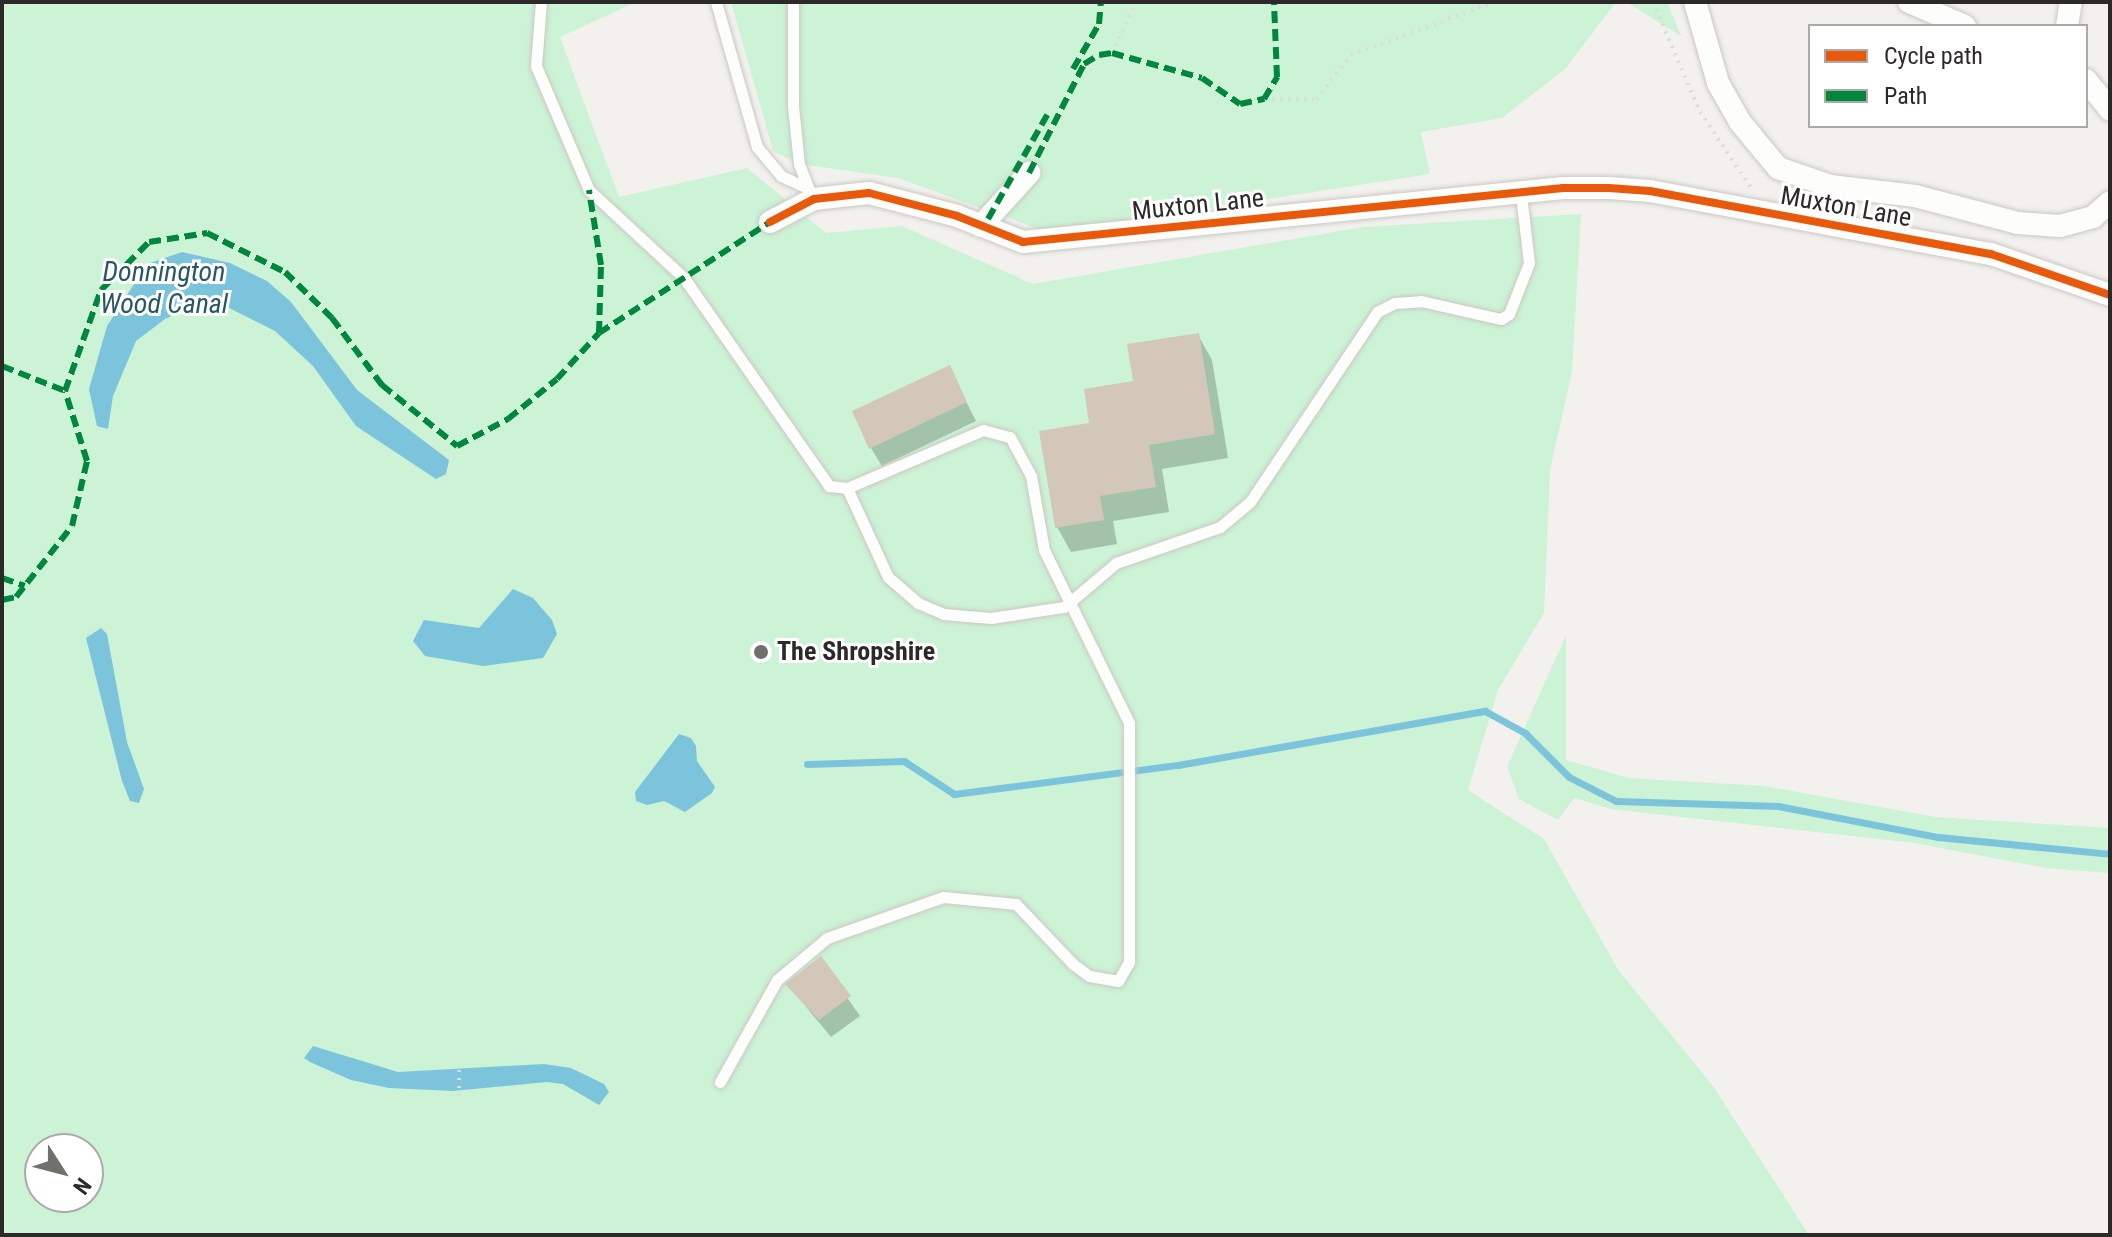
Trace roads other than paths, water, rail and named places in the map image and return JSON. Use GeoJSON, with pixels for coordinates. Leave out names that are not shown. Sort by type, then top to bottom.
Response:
{"type":"FeatureCollection","features":[{"type":"Feature","properties":{"kind":"street"},"geometry":{"type":"LineString","coordinates":[[1695,2],[1718,83],[1740,122],[1778,168],[1830,186],[1928,199],[2018,223],[2060,226],[2093,217],[2110,202]]}},
{"type":"Feature","properties":{"kind":"street"},"geometry":{"type":"LineString","coordinates":[[1909,2],[1960,24]]}},
{"type":"Feature","properties":{"kind":"street"},"geometry":{"type":"LineString","coordinates":[[2067,24],[2071,2]]}},
{"type":"Feature","properties":{"kind":"street"},"geometry":{"type":"LineString","coordinates":[[2088,82],[2110,110]]}},
{"type":"Feature","properties":{"kind":"street"},"geometry":{"type":"LineString","coordinates":[[981,226],[1029,173]]}},
{"type":"Feature","properties":{"kind":"street","name":"Muxton Lane"},"geometry":{"type":"LineString","coordinates":[[770,222],[811,194],[869,193],[981,226],[1023,242],[1521,195],[1563,188],[1650,191],[1991,254],[2110,295]]}},
{"type":"Feature","properties":{"kind":"lane"},"geometry":{"type":"LineString","coordinates":[[541,2],[536,66],[589,190],[684,278],[829,486],[847,488],[983,430],[999,431],[1023,453],[1044,550],[1123,709],[1133,747],[1126,972],[1118,981],[1089,976],[1016,904],[943,897],[817,947],[777,980],[720,1082]]}},
{"type":"Feature","properties":{"kind":"lane"},"geometry":{"type":"LineString","coordinates":[[716,2],[757,147],[781,176],[811,194]]}},
{"type":"Feature","properties":{"kind":"lane"},"geometry":{"type":"LineString","coordinates":[[793,2],[793,106],[799,164],[811,194]]}},
{"type":"Feature","properties":{"kind":"lane"},"geometry":{"type":"LineString","coordinates":[[847,488],[888,577],[918,603],[944,614],[991,618],[1073,603],[1116,563],[1208,533],[1250,502],[1377,312],[1395,303],[1421,301],[1501,319],[1509,314],[1529,263],[1521,195]]}},
{"type":"Feature","properties":{"kind":"water","name":"Donnington Wood Canal"},"geometry":{"type":"Polygon","coordinates":[[[182,252],[230,263],[267,281],[291,302],[357,390],[449,460],[446,474],[436,479],[356,426],[313,366],[275,331],[227,307],[192,307],[165,319],[136,341],[113,396],[108,429],[97,426],[89,389],[107,326],[147,264],[182,252]]]}},
{"type":"Feature","properties":{"kind":"water"},"geometry":{"type":"Polygon","coordinates":[[[513,589],[533,598],[552,620],[557,634],[543,658],[483,666],[425,656],[413,641],[424,620],[479,628],[513,589]]]}},
{"type":"Feature","properties":{"kind":"water"},"geometry":{"type":"Polygon","coordinates":[[[101,628],[107,634],[127,742],[144,789],[139,803],[130,801],[122,781],[86,638],[101,628]]]}},
{"type":"Feature","properties":{"kind":"water"},"geometry":{"type":"Polygon","coordinates":[[[679,734],[691,738],[696,746],[697,761],[715,787],[712,793],[685,812],[664,801],[647,805],[636,801],[635,792],[679,734]]]}},
{"type":"Feature","properties":{"kind":"water"},"geometry":{"type":"Polygon","coordinates":[[[313,1046],[398,1072],[544,1064],[571,1068],[604,1084],[609,1092],[599,1105],[563,1084],[547,1082],[453,1091],[389,1088],[351,1080],[310,1062],[304,1058],[313,1046]]]}},
{"type":"Feature","properties":{"kind":"waterway"},"geometry":{"type":"LineString","coordinates":[[807,764],[904,761],[954,794],[1178,765],[1485,711],[1525,733],[1569,777],[1616,801],[1778,806],[1938,837],[2110,854]]}},
{"type":"Feature","properties":{"kind":"place","name":"The Shropshire"},"geometry":{"type":"Point","coordinates":[761,652]}}]}
